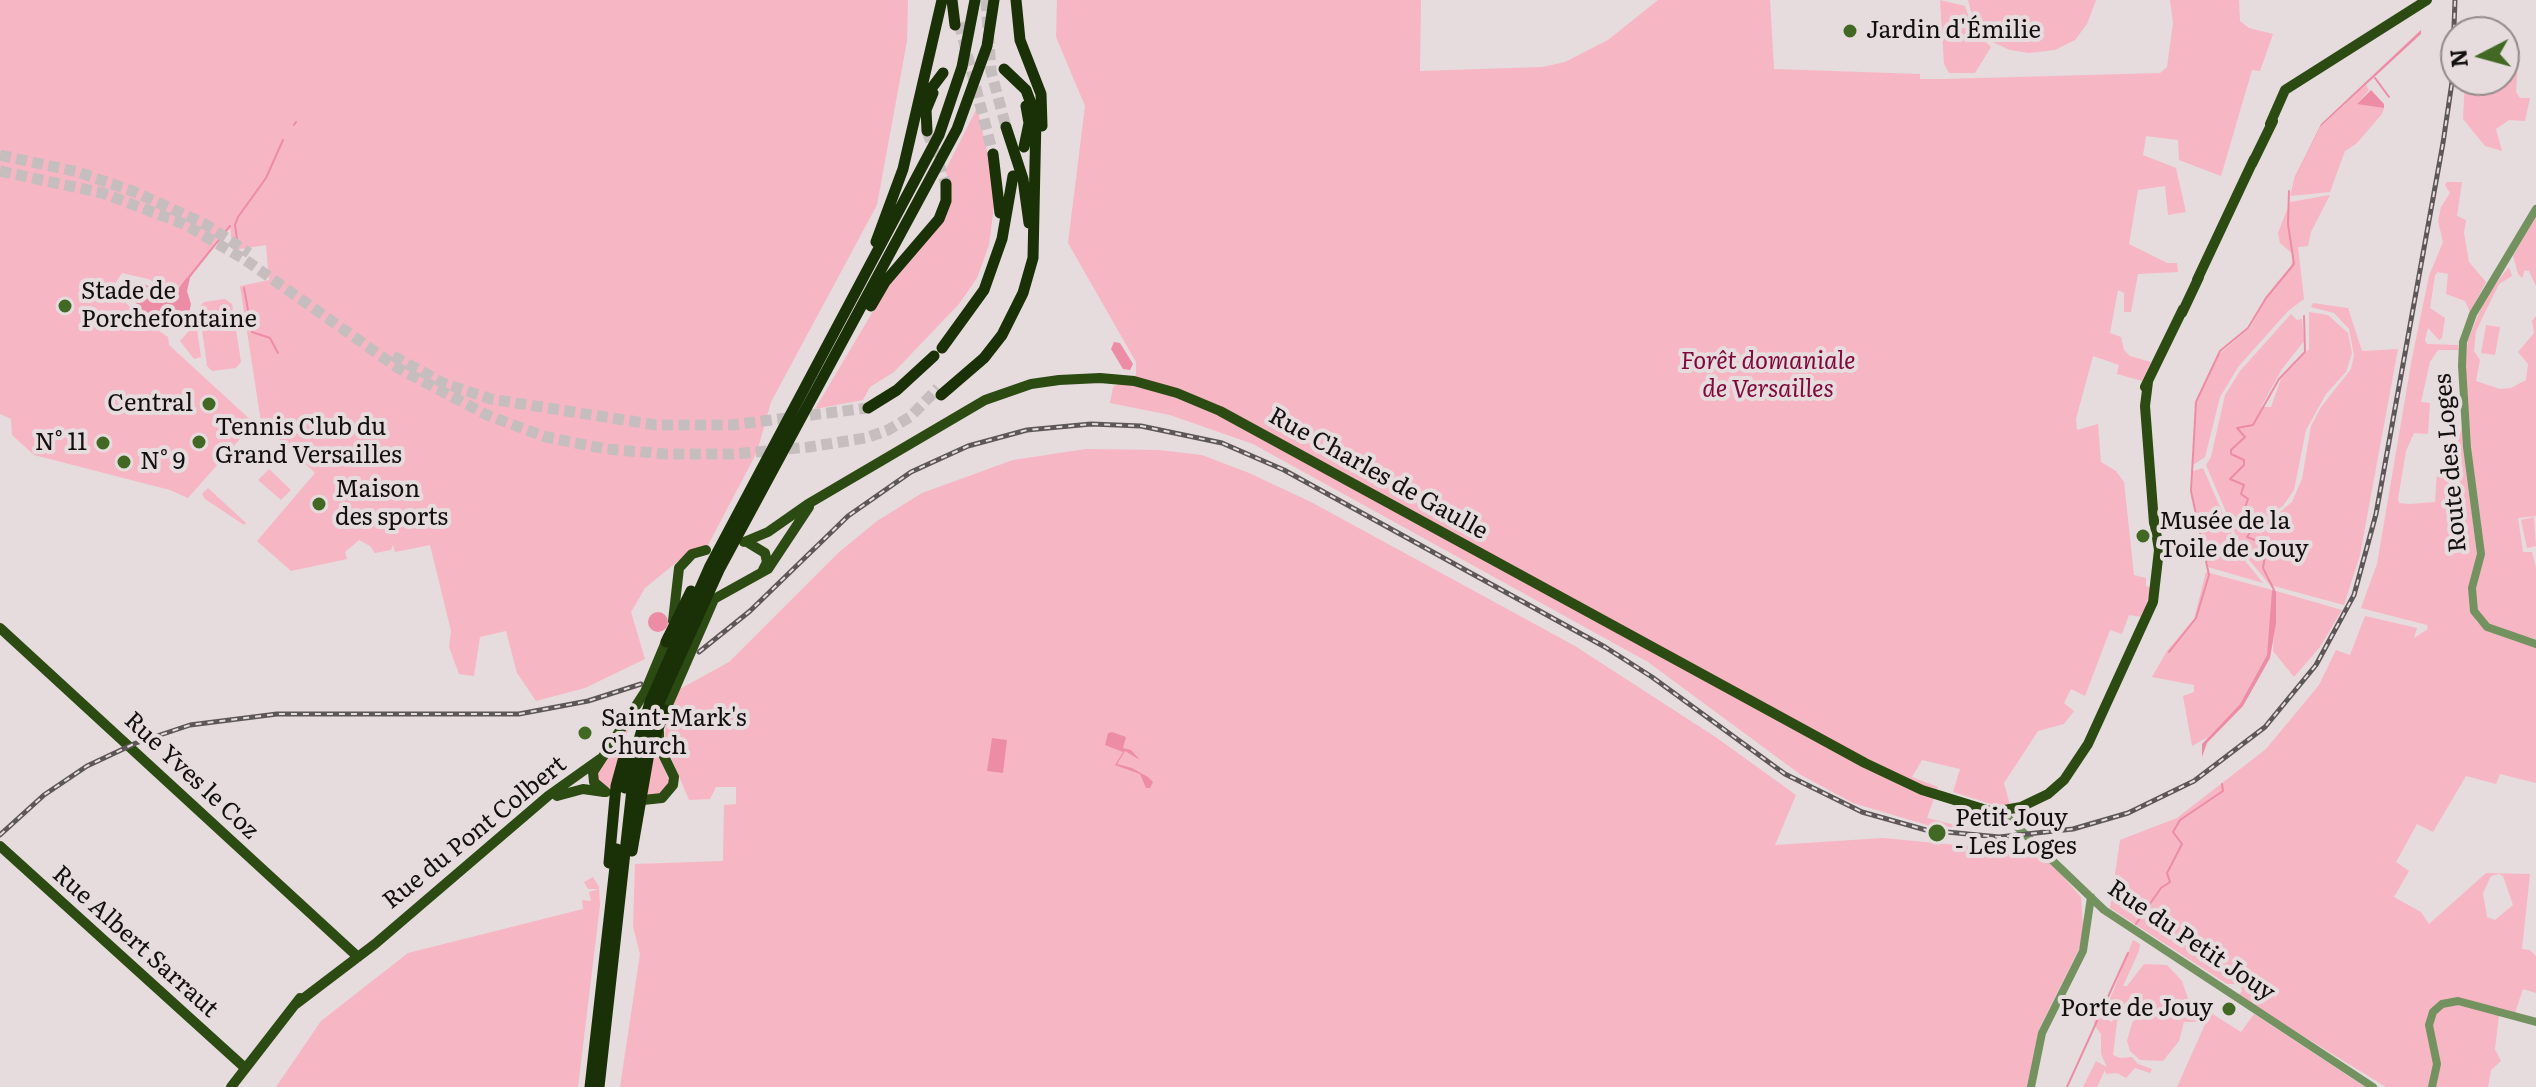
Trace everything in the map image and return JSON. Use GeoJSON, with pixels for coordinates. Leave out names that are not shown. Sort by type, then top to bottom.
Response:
{"type":"FeatureCollection","features":[{"type":"Feature","properties":{"kind":"highway"},"geometry":{"type":"LineString","coordinates":[[903,169],[942,0]]}},
{"type":"Feature","properties":{"kind":"highway"},"geometry":{"type":"LineString","coordinates":[[954,0],[957,24]]}},
{"type":"Feature","properties":{"kind":"highway"},"geometry":{"type":"LineString","coordinates":[[590,1087],[628,768],[646,713],[710,566],[943,126],[969,40],[975,0]]}},
{"type":"Feature","properties":{"kind":"highway"},"geometry":{"type":"LineString","coordinates":[[599,1087],[632,789],[642,749],[680,654],[957,129],[977,82],[994,0]]}},
{"type":"Feature","properties":{"kind":"highway"},"geometry":{"type":"LineString","coordinates":[[993,15],[999,11],[1001,0]]}},
{"type":"Feature","properties":{"kind":"highway"},"geometry":{"type":"LineString","coordinates":[[1006,127],[1028,206],[1029,243],[1024,270],[1014,300],[990,342],[940,391],[984,358],[1014,315],[1033,258],[1042,101],[1020,40],[1016,0]]}},
{"type":"Feature","properties":{"kind":"highway"},"geometry":{"type":"LineString","coordinates":[[1024,147],[1029,123],[1027,108],[1018,90],[1003,72],[1026,90],[1034,110],[1037,203]]}},
{"type":"Feature","properties":{"kind":"highway"},"geometry":{"type":"LineString","coordinates":[[870,266],[870,256],[903,169],[920,105],[931,85],[943,77],[928,104],[927,131]]}},
{"type":"Feature","properties":{"kind":"highway"},"geometry":{"type":"LineString","coordinates":[[991,270],[1000,199],[993,154]]}},
{"type":"Feature","properties":{"kind":"highway"},"geometry":{"type":"LineString","coordinates":[[868,408],[897,390],[938,352],[971,312],[991,270],[1004,230],[1013,176]]}},
{"type":"Feature","properties":{"kind":"highway"},"geometry":{"type":"LineString","coordinates":[[860,312],[868,312],[885,282],[936,223],[946,201],[946,184]]}},
{"type":"Feature","properties":{"kind":"highway"},"geometry":{"type":"LineString","coordinates":[[666,642],[704,564],[780,426],[788,421]]}},
{"type":"Feature","properties":{"kind":"highway"},"geometry":{"type":"LineString","coordinates":[[714,599],[743,535]]}},
{"type":"Feature","properties":{"kind":"highway"},"geometry":{"type":"LineString","coordinates":[[606,943],[604,931],[616,786],[645,692]]}},
{"type":"Feature","properties":{"kind":"highway"},"geometry":{"type":"LineString","coordinates":[[622,878],[629,865],[649,753],[665,710]]}},
{"type":"Feature","properties":{"kind":"main road"},"geometry":{"type":"LineString","coordinates":[[2001,810],[2025,806],[2048,794],[2064,780],[2086,748],[2153,602],[2158,560],[2141,406],[2148,382],[2276,106],[2290,87],[2427,0]]}},
{"type":"Feature","properties":{"kind":"main road","name":"Rue Charles de Gaulle"},"geometry":{"type":"LineString","coordinates":[[743,535],[768,532],[818,497],[966,409],[1031,384],[1100,378],[1156,386],[1220,411],[1865,763],[1936,795],[1984,811],[2001,810]]}},
{"type":"Feature","properties":{"kind":"main road","name":"Rue Charles de Gaulle"},"geometry":{"type":"LineString","coordinates":[[759,575],[773,563],[798,521],[818,497]]}},
{"type":"Feature","properties":{"kind":"main road"},"geometry":{"type":"LineString","coordinates":[[643,800],[662,798],[673,785],[674,777],[658,741],[665,710],[714,599],[759,575],[767,562],[765,553],[743,535]]}},
{"type":"Feature","properties":{"kind":"main road","name":"Rue du Pont Colbert"},"geometry":{"type":"LineString","coordinates":[[231,1087],[304,994],[600,759],[615,742],[645,692],[666,642],[677,606],[676,575],[685,559],[706,550]]}},
{"type":"Feature","properties":{"kind":"main road","name":"Rue Yves le Coz"},"geometry":{"type":"LineString","coordinates":[[0,628],[356,955]]}},
{"type":"Feature","properties":{"kind":"main road"},"geometry":{"type":"LineString","coordinates":[[535,809],[562,793],[583,789],[606,792],[597,786],[593,777],[600,759]]}},
{"type":"Feature","properties":{"kind":"main road"},"geometry":{"type":"LineString","coordinates":[[575,778],[582,782],[583,789]]}},
{"type":"Feature","properties":{"kind":"main road","name":"Rue Albert Sarraut"},"geometry":{"type":"LineString","coordinates":[[0,846],[244,1067]]}},
{"type":"Feature","properties":{"kind":"street","name":"Route des Loges"},"geometry":{"type":"LineString","coordinates":[[2536,209],[2473,314],[2463,342],[2462,366],[2467,447],[2481,554],[2472,588],[2472,604],[2487,627],[2536,644]]}},
{"type":"Feature","properties":{"kind":"street","name":"Rue du Petit Jouy"},"geometry":{"type":"LineString","coordinates":[[2001,810],[2111,915],[2373,1087]]}},
{"type":"Feature","properties":{"kind":"street"},"geometry":{"type":"LineString","coordinates":[[2031,1087],[2042,1033],[2083,951],[2091,897]]}},
{"type":"Feature","properties":{"kind":"street"},"geometry":{"type":"LineString","coordinates":[[2432,1087],[2437,1064],[2429,1025],[2433,1012],[2442,1004],[2458,1001],[2536,1022]]}},
{"type":"Feature","properties":{"kind":"green space"},"geometry":{"type":"Polygon","coordinates":[[[0,0],[908,0],[907,41],[877,205],[771,402],[757,452],[706,549],[688,553],[645,588],[631,612],[645,659],[585,688],[536,701],[517,673],[506,631],[480,637],[474,676],[459,674],[449,647],[451,631],[430,545],[395,552],[393,545],[391,550],[375,553],[359,540],[345,552],[347,559],[291,571],[257,541],[315,473],[261,422],[240,286],[269,280],[266,245],[233,250],[230,228],[221,234],[191,277],[187,277],[174,292],[148,279],[122,273],[114,285],[115,292],[144,321],[168,337],[169,345],[254,423],[188,498],[170,490],[34,455],[12,435],[11,419],[0,414],[0,0]]]}},
{"type":"Feature","properties":{"kind":"green space","name":"Forêt domaniale de Versailles"},"geometry":{"type":"Polygon","coordinates":[[[1057,0],[1421,0],[1420,71],[1542,67],[1565,62],[1608,40],[1658,0],[1770,0],[1774,69],[1920,74],[1920,79],[1945,79],[2160,73],[2167,67],[2173,23],[2170,0],[2239,0],[2240,21],[2249,28],[2273,34],[2260,71],[2252,70],[2221,176],[2179,160],[2178,140],[2146,136],[2143,155],[2176,168],[2186,212],[2168,215],[2165,186],[2138,190],[2129,244],[2167,263],[2177,263],[2178,272],[2138,274],[2131,312],[2124,312],[2124,293],[2118,290],[2110,333],[2121,337],[2124,350],[2130,356],[2151,362],[2142,381],[2117,374],[2119,365],[2093,356],[2076,419],[2077,430],[2098,424],[2101,462],[2116,471],[2124,482],[2134,575],[2146,578],[2146,586],[2151,588],[2142,617],[2129,615],[2122,634],[2110,630],[2085,696],[2071,689],[2064,703],[2074,711],[2064,724],[2038,731],[2004,783],[2010,805],[1991,804],[1953,792],[1960,769],[1922,760],[1912,777],[1938,787],[1927,818],[1971,829],[1927,825],[1853,803],[1801,775],[1648,662],[1253,444],[1170,415],[1110,403],[1113,387],[1136,375],[1136,362],[1068,243],[1085,106],[1056,37],[1057,0]]]}},
{"type":"Feature","properties":{"kind":"green space"},"geometry":{"type":"Polygon","coordinates":[[[1940,0],[1965,6],[1974,31],[1991,47],[1975,73],[1949,73],[1944,64],[1940,0]]]}},
{"type":"Feature","properties":{"kind":"green space"},"geometry":{"type":"Polygon","coordinates":[[[1968,0],[2096,0],[2087,24],[2075,40],[2055,50],[2029,53],[2010,50],[1986,39],[1974,22],[1968,0]]]}},
{"type":"Feature","properties":{"kind":"green space"},"geometry":{"type":"Polygon","coordinates":[[[2366,85],[2369,90],[2358,103],[2384,108],[2382,114],[2356,144],[2345,151],[2330,192],[2290,196],[2295,176],[2320,127],[2366,85]]]}},
{"type":"Feature","properties":{"kind":"green space"},"geometry":{"type":"Polygon","coordinates":[[[2464,96],[2530,98],[2525,121],[2509,120],[2496,129],[2502,151],[2485,146],[2463,119],[2464,96]]]}},
{"type":"Feature","properties":{"kind":"green space"},"geometry":{"type":"Polygon","coordinates":[[[977,108],[992,173],[994,206],[989,245],[977,278],[959,304],[894,372],[870,387],[863,400],[815,409],[888,286],[935,232],[949,179],[945,171],[977,108]]]}},
{"type":"Feature","properties":{"kind":"green space"},"geometry":{"type":"Polygon","coordinates":[[[2447,182],[2462,182],[2457,216],[2466,220],[2464,233],[2469,262],[2486,282],[2470,312],[2465,301],[2446,294],[2448,274],[2438,272],[2435,275],[2430,308],[2445,318],[2442,338],[2439,340],[2428,328],[2425,340],[2427,344],[2458,345],[2458,350],[2438,350],[2430,362],[2421,402],[2430,403],[2428,434],[2414,433],[2406,451],[2398,499],[2399,503],[2410,504],[2435,502],[2437,471],[2444,468],[2449,447],[2458,440],[2462,427],[2477,557],[2470,586],[2470,608],[2477,622],[2489,632],[2536,647],[2536,783],[2500,774],[2496,784],[2466,776],[2433,832],[2417,824],[2396,862],[2409,871],[2394,897],[2421,912],[2429,924],[2486,873],[2530,874],[2522,949],[2530,950],[2536,956],[2536,993],[2523,989],[2515,1013],[2499,1015],[2495,1049],[2501,1061],[2491,1070],[2488,1087],[2386,1087],[2238,996],[2242,991],[2240,984],[2227,984],[2110,908],[2120,840],[2177,818],[2266,749],[2319,685],[2336,650],[2350,655],[2365,616],[2417,628],[2414,638],[2428,629],[2427,625],[2361,608],[2377,564],[2429,276],[2443,242],[2438,221],[2441,207],[2450,193],[2445,185],[2447,182]],[[2491,876],[2483,893],[2487,917],[2495,920],[2513,905],[2503,876],[2491,876]]]}},
{"type":"Feature","properties":{"kind":"green space"},"geometry":{"type":"Polygon","coordinates":[[[2330,195],[2311,232],[2308,246],[2298,247],[2304,299],[2288,311],[2238,367],[2220,397],[2205,457],[2193,465],[2196,404],[2218,355],[2250,328],[2270,292],[2291,266],[2293,254],[2280,243],[2278,233],[2290,202],[2330,195]]]}},
{"type":"Feature","properties":{"kind":"green space"},"geometry":{"type":"Polygon","coordinates":[[[2536,216],[2536,286],[2529,271],[2525,270],[2522,278],[2518,274],[2513,256],[2536,216]]]}},
{"type":"Feature","properties":{"kind":"green space"},"geometry":{"type":"Polygon","coordinates":[[[2509,267],[2512,276],[2499,284],[2476,331],[2474,351],[2480,360],[2476,381],[2500,389],[2511,388],[2526,380],[2528,364],[2518,352],[2534,333],[2532,321],[2536,316],[2536,516],[2518,518],[2523,552],[2532,552],[2536,568],[2536,639],[2496,629],[2483,620],[2473,601],[2481,567],[2465,369],[2468,340],[2486,296],[2509,267]]]}},
{"type":"Feature","properties":{"kind":"green space"},"geometry":{"type":"Polygon","coordinates":[[[225,299],[232,304],[241,362],[236,368],[212,371],[207,366],[199,307],[204,302],[225,299]]]}},
{"type":"Feature","properties":{"kind":"green space"},"geometry":{"type":"Polygon","coordinates":[[[2313,303],[2348,308],[2362,351],[2398,349],[2360,555],[2344,605],[2270,585],[2244,554],[2206,465],[2211,457],[2225,395],[2240,371],[2291,314],[2297,320],[2302,319],[2304,341],[2282,369],[2261,407],[2271,407],[2281,379],[2309,349],[2309,312],[2328,315],[2348,333],[2352,353],[2346,372],[2326,394],[2306,430],[2294,490],[2283,506],[2267,516],[2269,521],[2292,502],[2302,479],[2311,426],[2321,407],[2351,369],[2354,355],[2349,329],[2334,313],[2311,307],[2313,303]]]}},
{"type":"Feature","properties":{"kind":"green space"},"geometry":{"type":"Polygon","coordinates":[[[196,323],[201,357],[194,359],[180,341],[196,323]]]}},
{"type":"Feature","properties":{"kind":"green space"},"geometry":{"type":"Polygon","coordinates":[[[2486,325],[2500,327],[2495,355],[2481,353],[2486,325]]]}},
{"type":"Feature","properties":{"kind":"green space"},"geometry":{"type":"Polygon","coordinates":[[[1086,449],[1159,450],[1202,455],[1249,473],[1311,502],[1575,646],[1717,738],[1796,795],[1775,845],[1883,838],[2042,853],[2081,897],[2084,939],[2039,1029],[2028,1087],[620,1087],[640,954],[633,927],[635,864],[723,861],[724,805],[736,804],[736,787],[716,787],[710,799],[689,800],[664,741],[668,709],[678,690],[729,662],[838,553],[877,521],[922,493],[1013,460],[1086,449]]]}},
{"type":"Feature","properties":{"kind":"green space"},"geometry":{"type":"Polygon","coordinates":[[[2203,468],[2242,557],[2263,583],[2208,567],[2192,492],[2193,471],[2203,468]]]}},
{"type":"Feature","properties":{"kind":"green space"},"geometry":{"type":"Polygon","coordinates":[[[269,469],[291,490],[281,500],[258,480],[269,469]]]}},
{"type":"Feature","properties":{"kind":"green space"},"geometry":{"type":"Polygon","coordinates":[[[208,488],[246,523],[244,525],[205,499],[202,494],[208,488]]]}},
{"type":"Feature","properties":{"kind":"green space"},"geometry":{"type":"Polygon","coordinates":[[[2534,517],[2536,546],[2527,548],[2521,520],[2534,517]]]}},
{"type":"Feature","properties":{"kind":"green space"},"geometry":{"type":"Polygon","coordinates":[[[2206,572],[2272,590],[2271,629],[2267,655],[2240,704],[2208,737],[2192,746],[2183,696],[2194,692],[2194,685],[2152,677],[2167,651],[2194,619],[2206,572]]]}},
{"type":"Feature","properties":{"kind":"green space"},"geometry":{"type":"Polygon","coordinates":[[[2276,591],[2342,610],[2320,647],[2294,677],[2273,651],[2276,591]]]}},
{"type":"Feature","properties":{"kind":"green space"},"geometry":{"type":"Polygon","coordinates":[[[630,724],[611,788],[601,786],[597,783],[598,765],[613,753],[630,724]]]}},
{"type":"Feature","properties":{"kind":"green space"},"geometry":{"type":"Polygon","coordinates":[[[654,743],[670,784],[661,794],[643,796],[654,743]]]}},
{"type":"Feature","properties":{"kind":"green space"},"geometry":{"type":"Polygon","coordinates":[[[593,877],[599,887],[600,905],[578,1087],[276,1087],[321,1021],[408,953],[583,909],[582,900],[591,901],[589,892],[598,889],[588,889],[584,882],[593,877]]]}},
{"type":"Feature","properties":{"kind":"green space"},"geometry":{"type":"Polygon","coordinates":[[[2133,940],[2140,944],[2139,951],[2123,986],[2127,986],[2144,964],[2167,965],[2182,981],[2196,1022],[2184,1022],[2179,1041],[2163,1061],[2140,1060],[2130,1051],[2127,1041],[2132,1023],[2142,1011],[2142,994],[2131,995],[2117,1022],[2113,1055],[2132,1057],[2138,1064],[2152,1069],[2150,1073],[2135,1068],[2126,1078],[2117,1073],[2106,1074],[2105,1070],[2097,1087],[2083,1087],[2096,1061],[2107,1067],[2101,1054],[2101,1034],[2094,1025],[2095,1017],[2102,1016],[2112,1022],[2115,1014],[2110,999],[2133,940]]]}},
{"type":"Feature","properties":{"kind":"green space"},"geometry":{"type":"Polygon","coordinates":[[[2197,1004],[2241,1032],[2254,1014],[2365,1087],[2177,1087],[2207,1020],[2197,1004]]]}},
{"type":"Feature","properties":{"kind":"shaded area"},"geometry":{"type":"Polygon","coordinates":[[[2421,30],[2421,34],[2320,127],[2288,193],[2321,124],[2421,30]]]}},
{"type":"Feature","properties":{"kind":"shaded area"},"geometry":{"type":"Polygon","coordinates":[[[2371,90],[2384,104],[2384,108],[2357,104],[2371,90]]]}},
{"type":"Feature","properties":{"kind":"shaded area"},"geometry":{"type":"Polygon","coordinates":[[[187,277],[190,278],[187,291],[191,304],[188,318],[182,321],[152,321],[135,302],[136,290],[143,284],[173,295],[187,277]]]}},
{"type":"Feature","properties":{"kind":"shaded area"},"geometry":{"type":"Polygon","coordinates":[[[1114,342],[1120,343],[1133,364],[1130,370],[1123,369],[1111,349],[1114,342]]]}},
{"type":"Feature","properties":{"kind":"shaded area"},"geometry":{"type":"Polygon","coordinates":[[[2272,590],[2276,591],[2276,623],[2270,658],[2243,706],[2207,743],[2202,757],[2202,744],[2240,704],[2267,655],[2272,590]]]}},
{"type":"Feature","properties":{"kind":"shaded area"},"geometry":{"type":"Polygon","coordinates":[[[658,612],[665,615],[668,622],[665,629],[658,632],[651,629],[648,622],[651,615],[658,612]]]}},
{"type":"Feature","properties":{"kind":"shaded area"},"geometry":{"type":"Polygon","coordinates":[[[1108,733],[1126,737],[1123,748],[1131,750],[1140,760],[1125,751],[1117,764],[1148,777],[1153,782],[1150,788],[1146,788],[1140,774],[1115,765],[1123,752],[1105,745],[1108,733]]]}},
{"type":"Feature","properties":{"kind":"shaded area"},"geometry":{"type":"Polygon","coordinates":[[[992,738],[1007,740],[1003,773],[987,771],[992,738]]]}},
{"type":"Feature","properties":{"kind":"waterway"},"geometry":{"type":"LineString","coordinates":[[2375,78],[2389,97]]}},
{"type":"Feature","properties":{"kind":"waterway"},"geometry":{"type":"LineString","coordinates":[[238,246],[235,225],[238,217],[266,178],[283,140]]}},
{"type":"Feature","properties":{"kind":"waterway"},"geometry":{"type":"LineString","coordinates":[[2169,652],[2196,618],[2209,575],[2191,491],[2196,402],[2220,351],[2248,328],[2266,298],[2294,264],[2288,224],[2289,191]]}},
{"type":"Feature","properties":{"kind":"waterway"},"geometry":{"type":"LineString","coordinates":[[189,277],[230,226]]}},
{"type":"Feature","properties":{"kind":"waterway"},"geometry":{"type":"LineString","coordinates":[[244,288],[252,332],[270,338],[278,353]]}},
{"type":"Feature","properties":{"kind":"waterway"},"geometry":{"type":"LineString","coordinates":[[2274,590],[2263,568],[2265,556],[2255,552],[2263,543],[2247,537],[2251,531],[2258,531],[2259,524],[2241,519],[2248,499],[2241,494],[2244,485],[2230,479],[2244,465],[2244,460],[2231,454],[2231,450],[2245,437],[2237,428],[2253,425],[2279,379],[2305,352],[2304,316]]}},
{"type":"Feature","properties":{"kind":"waterway"},"geometry":{"type":"LineString","coordinates":[[2136,924],[2161,888],[2170,882],[2167,873],[2182,844],[2173,832],[2180,820],[2223,791],[2222,784]]}},
{"type":"Feature","properties":{"kind":"waterway"},"geometry":{"type":"LineString","coordinates":[[2067,1087],[2128,953]]}},
{"type":"Feature","properties":{"kind":"tunnel"},"geometry":{"type":"LineString","coordinates":[[986,0],[991,71],[1006,127]]}},
{"type":"Feature","properties":{"kind":"tunnel"},"geometry":{"type":"LineString","coordinates":[[959,23],[993,154]]}},
{"type":"Feature","properties":{"kind":"tunnel"},"geometry":{"type":"LineString","coordinates":[[927,131],[946,184]]}},
{"type":"Feature","properties":{"kind":"tunnel"},"geometry":{"type":"LineString","coordinates":[[0,155],[78,172],[135,192],[205,224],[249,253]]}},
{"type":"Feature","properties":{"kind":"tunnel"},"geometry":{"type":"LineString","coordinates":[[0,171],[102,193],[184,224],[244,259],[398,368],[487,415],[546,437],[606,449],[666,454],[733,454],[809,447],[866,438],[888,430],[910,417],[938,388]]}},
{"type":"Feature","properties":{"kind":"tunnel"},"geometry":{"type":"LineString","coordinates":[[393,356],[443,383],[491,399],[656,425],[731,425],[868,408]]}},
{"type":"Feature","properties":{"kind":"railway"},"geometry":{"type":"LineString","coordinates":[[699,652],[750,611],[848,516],[911,472],[968,446],[1027,430],[1091,424],[1141,426],[1222,443],[1284,470],[1605,647],[1652,677],[1785,774],[1862,812],[1926,830],[1999,837],[2073,829],[2128,813],[2194,781],[2265,727],[2316,665],[2354,595],[2376,514],[2443,143],[2452,82],[2455,0]]}},
{"type":"Feature","properties":{"kind":"railway"},"geometry":{"type":"LineString","coordinates":[[0,835],[44,795],[87,766],[136,743],[190,725],[277,714],[519,714],[588,701],[641,684]]}},
{"type":"Feature","properties":{"kind":"place","name":"Jardin d'Émilie"},"geometry":{"type":"Point","coordinates":[1850,31]}},
{"type":"Feature","properties":{"kind":"place","name":"Stade de Porchefontaine"},"geometry":{"type":"Point","coordinates":[65,306]}},
{"type":"Feature","properties":{"kind":"place","name":"Central"},"geometry":{"type":"Point","coordinates":[209,404]}},
{"type":"Feature","properties":{"kind":"place","name":"Tennis Club du Grand Versailles"},"geometry":{"type":"Point","coordinates":[199,442]}},
{"type":"Feature","properties":{"kind":"place","name":"N° 11"},"geometry":{"type":"Point","coordinates":[103,443]}},
{"type":"Feature","properties":{"kind":"place","name":"N° 9"},"geometry":{"type":"Point","coordinates":[124,462]}},
{"type":"Feature","properties":{"kind":"place","name":"Maison des sports"},"geometry":{"type":"Point","coordinates":[319,504]}},
{"type":"Feature","properties":{"kind":"place","name":"Musée de la Toile de Jouy"},"geometry":{"type":"Point","coordinates":[2143,536]}},
{"type":"Feature","properties":{"kind":"place","name":"Saint-Mark's Church"},"geometry":{"type":"Point","coordinates":[585,733]}},
{"type":"Feature","properties":{"kind":"place","name":"Petit Jouy - Les Loges"},"geometry":{"type":"Point","coordinates":[1937,833]}},
{"type":"Feature","properties":{"kind":"place","name":"Porte de Jouy"},"geometry":{"type":"Point","coordinates":[2229,1009]}}]}
